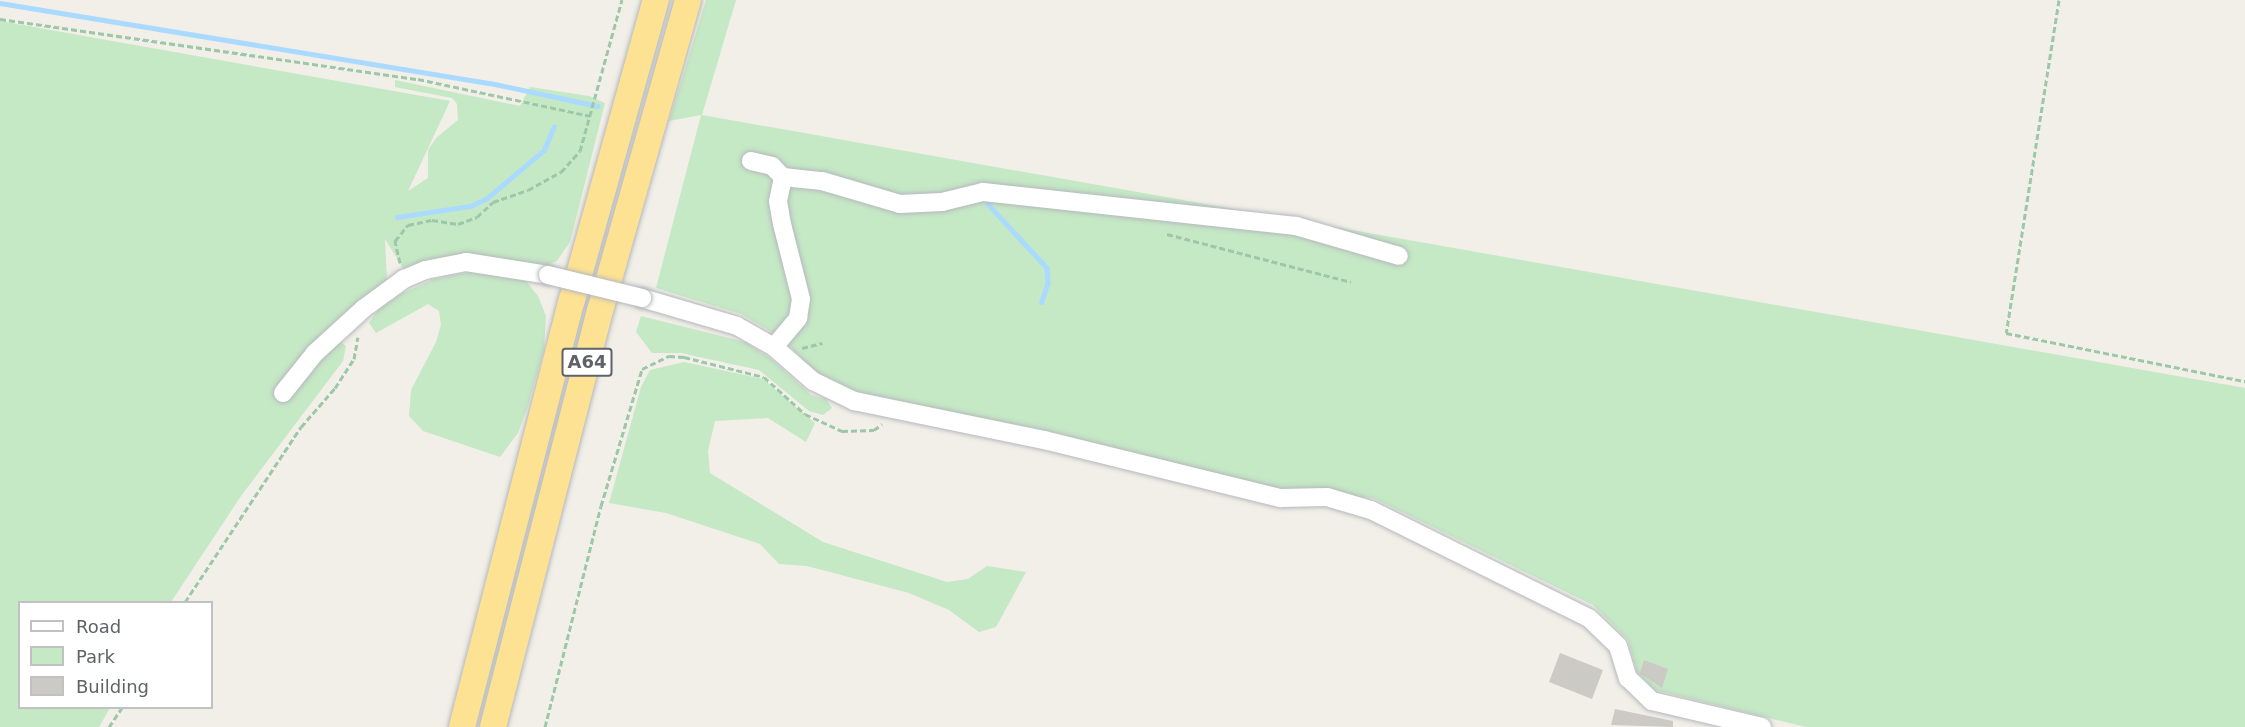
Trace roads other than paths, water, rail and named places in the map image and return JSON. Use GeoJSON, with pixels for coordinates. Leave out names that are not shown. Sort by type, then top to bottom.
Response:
{"type":"FeatureCollection","features":[{"type":"Feature","properties":{"kind":"highway","name":"A64"},"geometry":{"type":"LineString","coordinates":[[462,727],[572,300],[656,0]]}},
{"type":"Feature","properties":{"kind":"highway","name":"A64"},"geometry":{"type":"LineString","coordinates":[[493,727],[600,311],[688,0]]}},
{"type":"Feature","properties":{"kind":"lane"},"geometry":{"type":"LineString","coordinates":[[751,161],[772,166],[783,177],[822,181],[900,204],[942,202],[983,192],[1296,226],[1399,256]]}},
{"type":"Feature","properties":{"kind":"lane"},"geometry":{"type":"LineString","coordinates":[[774,347],[798,318],[801,298],[778,201],[783,177]]}},
{"type":"Feature","properties":{"kind":"lane"},"geometry":{"type":"LineString","coordinates":[[283,393],[315,353],[363,309],[404,279],[424,270],[466,262],[548,275],[642,298],[737,326],[774,347],[813,381],[854,401],[897,412],[1044,440],[1281,498],[1326,497],[1371,510],[1589,618],[1618,646],[1628,678],[1652,700],[1762,727]]}},
{"type":"Feature","properties":{"kind":"waterway"},"geometry":{"type":"LineString","coordinates":[[0,3],[490,83],[598,106]]}},
{"type":"Feature","properties":{"kind":"waterway"},"geometry":{"type":"LineString","coordinates":[[397,217],[470,206],[486,199],[544,150],[554,127]]}},
{"type":"Feature","properties":{"kind":"waterway"},"geometry":{"type":"LineString","coordinates":[[988,204],[1047,268],[1048,283],[1042,302]]}}]}
